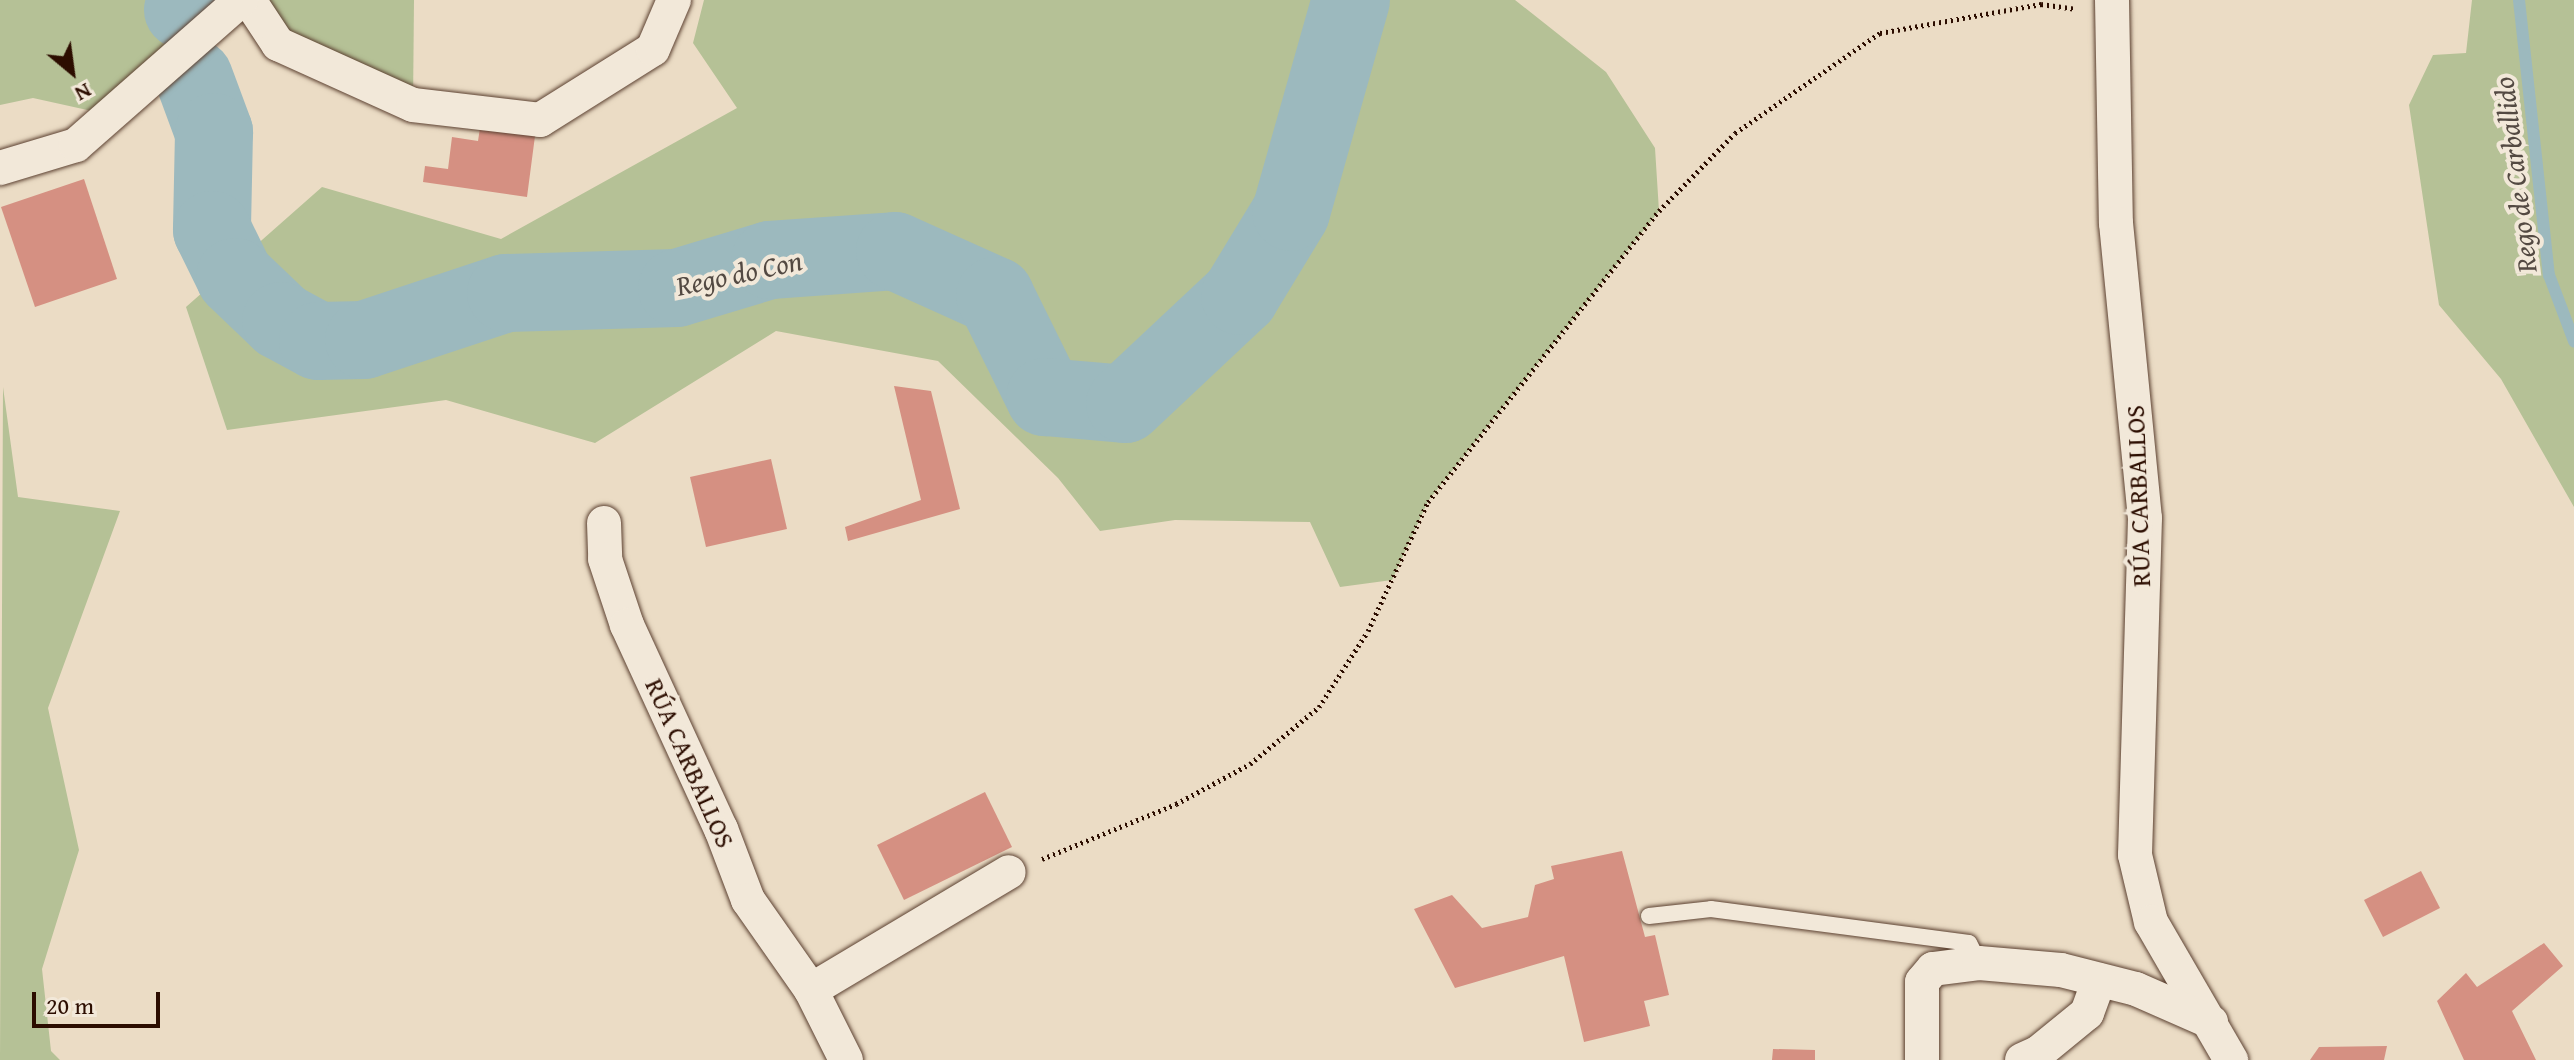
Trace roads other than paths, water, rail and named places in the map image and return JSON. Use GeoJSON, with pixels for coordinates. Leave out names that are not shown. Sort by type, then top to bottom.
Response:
{"type":"FeatureCollection","features":[{"type":"Feature","properties":{"kind":"street"},"geometry":{"type":"LineString","coordinates":[[0,168],[76,145],[241,0]]}},
{"type":"Feature","properties":{"kind":"street"},"geometry":{"type":"LineString","coordinates":[[249,0],[278,44],[413,105],[540,120],[653,49],[674,0]]}},
{"type":"Feature","properties":{"kind":"street","name":"RÚA CARBALLOS"},"geometry":{"type":"LineString","coordinates":[[2112,7],[2116,223],[2145,518],[2135,855],[2151,922],[2231,1060]]}},
{"type":"Feature","properties":{"kind":"street","name":"RÚA CARBALLOS"},"geometry":{"type":"LineString","coordinates":[[604,523],[605,559],[627,625],[721,829],[748,900],[811,990],[846,1060]]}},
{"type":"Feature","properties":{"kind":"street"},"geometry":{"type":"LineString","coordinates":[[811,990],[1009,872]]}},
{"type":"Feature","properties":{"kind":"street"},"geometry":{"type":"LineString","coordinates":[[1922,1060],[1922,982],[1933,969],[1979,963],[2061,970],[2163,999],[2211,1022]]}},
{"type":"Feature","properties":{"kind":"street"},"geometry":{"type":"LineString","coordinates":[[2022,1060],[2087,1013],[2099,980]]}},
{"type":"Feature","properties":{"kind":"lane"},"geometry":{"type":"LineString","coordinates":[[1649,916],[1711,909],[1969,943],[1979,963]]}},
{"type":"Feature","properties":{"kind":"waterway","name":"Rego do Con"},"geometry":{"type":"LineString","coordinates":[[183,10],[194,0]]}},
{"type":"Feature","properties":{"kind":"waterway","name":"Rego do Con"},"geometry":{"type":"LineString","coordinates":[[194,78],[214,132],[212,230],[235,277],[281,321],[318,341],[364,340],[506,293],[677,288],[770,260],[895,251],[995,296],[1045,397],[1125,404],[1240,296],[1291,212],[1351,0]]}},
{"type":"Feature","properties":{"kind":"waterway","name":"Rego de Carballido"},"geometry":{"type":"LineString","coordinates":[[2519,0],[2549,275],[2574,341]]}}]}
